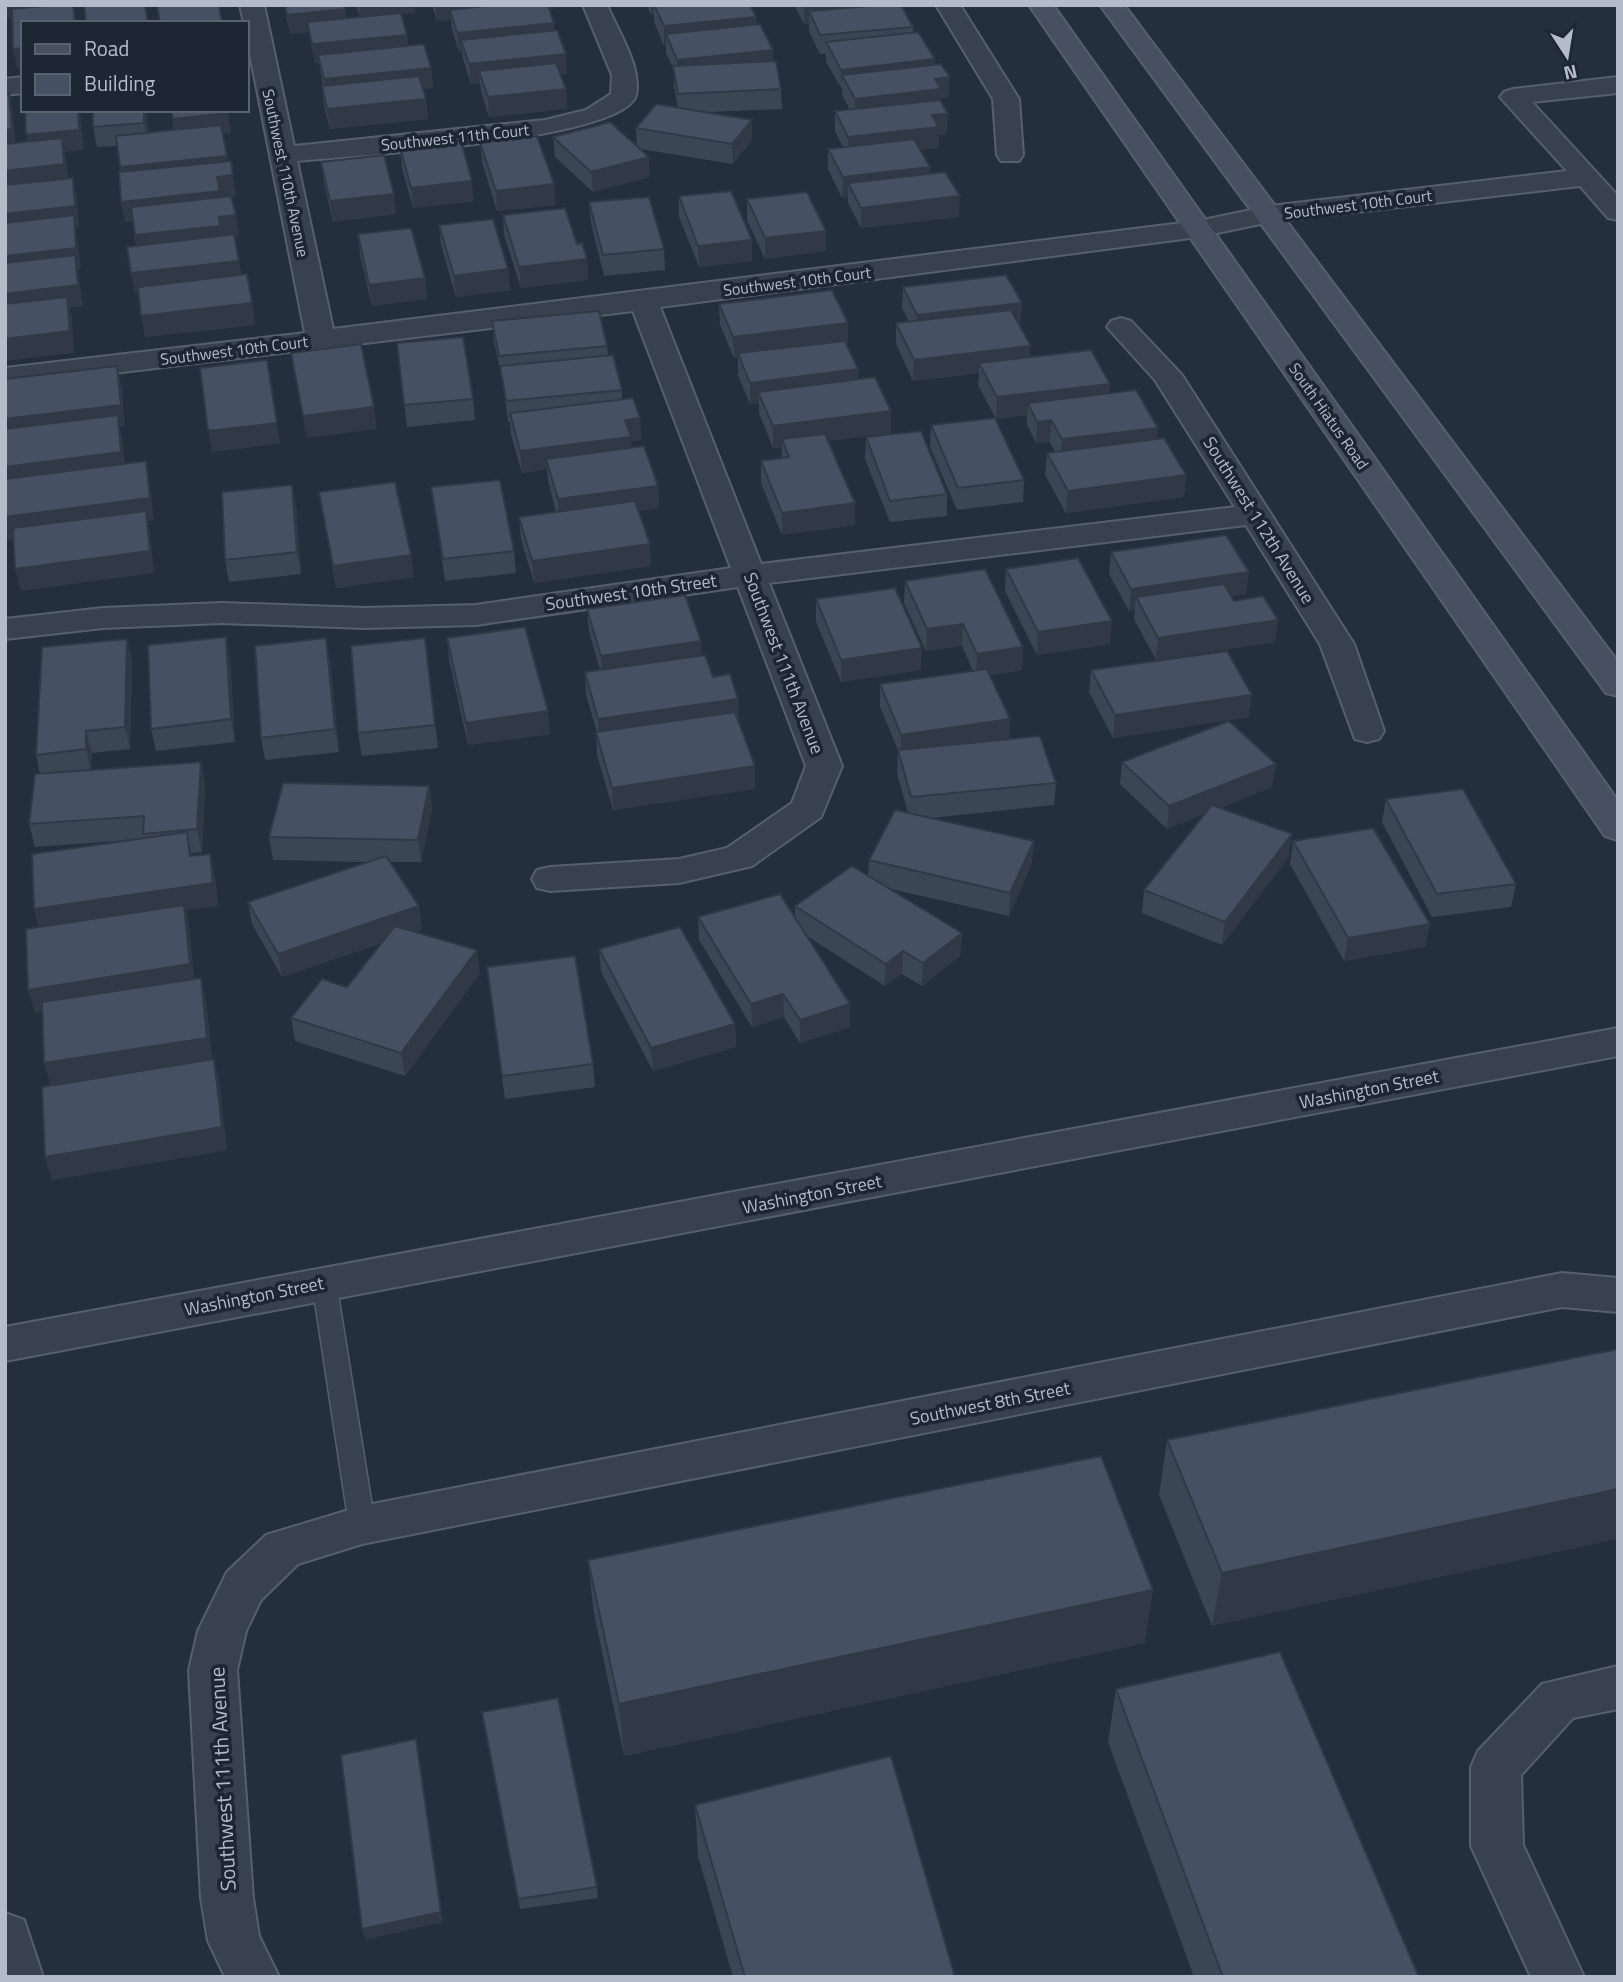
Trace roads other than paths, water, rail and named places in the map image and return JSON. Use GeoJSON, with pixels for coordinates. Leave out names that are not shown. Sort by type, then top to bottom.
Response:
{"type":"FeatureCollection","features":[{"type":"Feature","properties":{"kind":"main road","name":"South Hiatus Road"},"geometry":{"type":"LineString","coordinates":[[1041,5],[1618,828]]}},
{"type":"Feature","properties":{"kind":"main road"},"geometry":{"type":"LineString","coordinates":[[1112,5],[1618,686]]}},
{"type":"Feature","properties":{"kind":"street","name":"Southwest 110th Avenue"},"geometry":{"type":"LineString","coordinates":[[252,5],[254,62],[282,155],[321,340]]}},
{"type":"Feature","properties":{"kind":"street","name":"Southwest 11th Court"},"geometry":{"type":"LineString","coordinates":[[282,155],[546,128],[596,115],[623,97],[624,75],[595,5]]}},
{"type":"Feature","properties":{"kind":"street"},"geometry":{"type":"LineString","coordinates":[[948,5],[1006,99],[1010,155]]}},
{"type":"Feature","properties":{"kind":"street"},"geometry":{"type":"LineString","coordinates":[[1618,85],[1513,97],[1618,212]]}},
{"type":"Feature","properties":{"kind":"street","name":"Southwest 10th Court"},"geometry":{"type":"LineString","coordinates":[[5,377],[643,301],[1198,229],[1269,214],[1587,177]]}},
{"type":"Feature","properties":{"kind":"street","name":"Southwest 111th Avenue"},"geometry":{"type":"LineString","coordinates":[[550,879],[679,871],[738,857],[808,809],[824,766],[643,301]]}},
{"type":"Feature","properties":{"kind":"street","name":"Southwest 112th Avenue"},"geometry":{"type":"LineString","coordinates":[[1121,327],[1167,376],[1337,644],[1367,731]]}},
{"type":"Feature","properties":{"kind":"street","name":"Southwest 10th Street"},"geometry":{"type":"LineString","coordinates":[[5,629],[103,618],[222,613],[365,618],[477,615],[751,575],[1255,514]]}},
{"type":"Feature","properties":{"kind":"street","name":"Washington Street"},"geometry":{"type":"LineString","coordinates":[[5,1344],[324,1282],[510,1251],[1618,1042]]}},
{"type":"Feature","properties":{"kind":"street","name":"Southwest 8th Street"},"geometry":{"type":"LineString","coordinates":[[362,1525],[1562,1290],[1618,1295]]}},
{"type":"Feature","properties":{"kind":"street","name":"Southwest 111th Avenue"},"geometry":{"type":"LineString","coordinates":[[253,1977],[233,1941],[228,1898],[213,1670],[222,1631],[244,1586],[283,1549],[362,1525]]}},
{"type":"Feature","properties":{"kind":"street"},"geometry":{"type":"LineString","coordinates":[[1558,1977],[1497,1846],[1496,1767],[1559,1699],[1618,1687]]}},
{"type":"Feature","properties":{"kind":"street"},"geometry":{"type":"LineString","coordinates":[[5,1938],[17,1977]]}},
{"type":"Feature","properties":{"kind":"lane"},"geometry":{"type":"LineString","coordinates":[[324,1282],[362,1525]]}}]}
